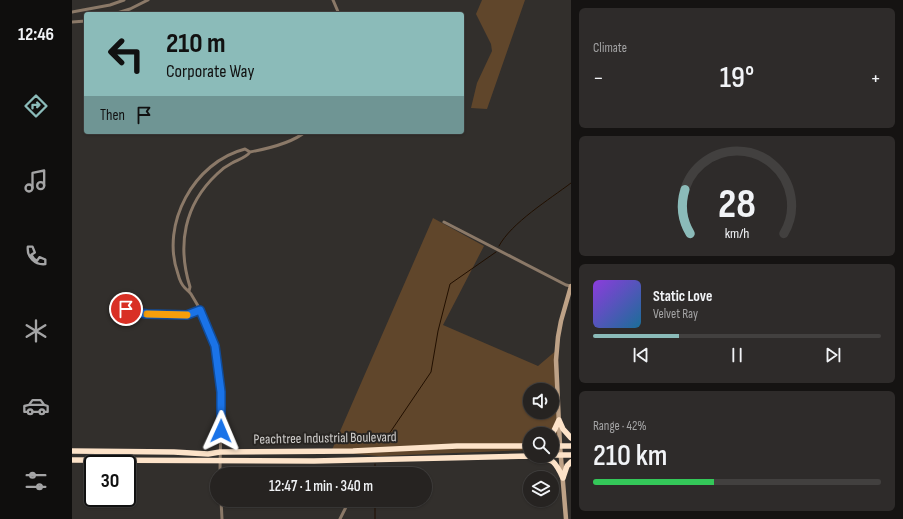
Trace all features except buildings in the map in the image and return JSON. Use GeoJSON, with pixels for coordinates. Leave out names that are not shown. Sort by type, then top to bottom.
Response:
{"type":"FeatureCollection","features":[{"type":"Feature","properties":{"kind":"highway"},"geometry":{"type":"LineString","coordinates":[[556,427],[559,420]]}},
{"type":"Feature","properties":{"kind":"highway"},"geometry":{"type":"LineString","coordinates":[[559,420],[563,429],[571,438]]}},
{"type":"Feature","properties":{"kind":"highway","name":"Peachtree Industrial Boulevard"},"geometry":{"type":"LineString","coordinates":[[72,452],[174,452],[208,454],[220,452],[353,451],[457,446],[523,446]]}},
{"type":"Feature","properties":{"kind":"highway"},"geometry":{"type":"LineString","coordinates":[[560,446],[571,446]]}},
{"type":"Feature","properties":{"kind":"highway"},"geometry":{"type":"LineString","coordinates":[[561,455],[571,455]]}},
{"type":"Feature","properties":{"kind":"highway","name":"Peachtree Industrial Boulevard"},"geometry":{"type":"LineString","coordinates":[[72,460],[314,461],[523,456]]}},
{"type":"Feature","properties":{"kind":"highway"},"geometry":{"type":"LineString","coordinates":[[563,478],[567,466],[571,462]]}},
{"type":"Feature","properties":{"kind":"highway","name":"Peachtree Industrial Boulevard"},"geometry":{"type":"LineString","coordinates":[[555,463],[563,478]]}},
{"type":"Feature","properties":{"kind":"main road"},"geometry":{"type":"LineString","coordinates":[[566,519],[560,446],[556,360],[561,321],[571,286]]}},
{"type":"Feature","properties":{"kind":"street"},"geometry":{"type":"LineString","coordinates":[[72,12],[110,5],[124,0]]}},
{"type":"Feature","properties":{"kind":"street"},"geometry":{"type":"LineString","coordinates":[[120,12],[148,0]]}},
{"type":"Feature","properties":{"kind":"street"},"geometry":{"type":"LineString","coordinates":[[332,0],[338,12]]}},
{"type":"Feature","properties":{"kind":"street"},"geometry":{"type":"LineString","coordinates":[[72,22],[84,21]]}},
{"type":"Feature","properties":{"kind":"street"},"geometry":{"type":"LineString","coordinates":[[189,291],[190,287],[183,261],[184,237],[187,221],[194,204],[206,186],[217,174],[250,152],[270,148],[302,134]]}},
{"type":"Feature","properties":{"kind":"street"},"geometry":{"type":"LineString","coordinates":[[220,467],[221,392],[215,346],[200,310],[178,275],[174,259],[173,242],[176,221],[182,204],[192,186],[214,164],[245,149],[250,152]]}},
{"type":"Feature","properties":{"kind":"street"},"geometry":{"type":"LineString","coordinates":[[444,222],[571,286]]}},
{"type":"Feature","properties":{"kind":"street"},"geometry":{"type":"LineString","coordinates":[[126,309],[147,314],[187,315],[200,310]]}},
{"type":"Feature","properties":{"kind":"street"},"geometry":{"type":"LineString","coordinates":[[221,507],[222,519]]}},
{"type":"Feature","properties":{"kind":"street"},"geometry":{"type":"LineString","coordinates":[[340,519],[346,507]]}},
{"type":"Feature","properties":{"kind":"shaded area"},"geometry":{"type":"Polygon","coordinates":[[[482,0],[525,0],[487,109],[471,108],[477,83],[492,51],[491,44],[476,14],[482,0]]]}},
{"type":"Feature","properties":{"kind":"shaded area"},"geometry":{"type":"Polygon","coordinates":[[[433,218],[484,246],[443,325],[538,366],[558,349],[559,383],[523,383],[523,419],[559,419],[559,399],[560,449],[559,427],[523,427],[523,450],[379,456],[331,452],[433,218]]]}},
{"type":"Feature","properties":{"kind":"waterway"},"geometry":{"type":"LineString","coordinates":[[499,246],[512,229],[522,220],[571,183]]}},
{"type":"Feature","properties":{"kind":"waterway"},"geometry":{"type":"LineString","coordinates":[[387,437],[431,372],[438,331],[450,284],[496,252]]}},
{"type":"Feature","properties":{"kind":"waterway"},"geometry":{"type":"LineString","coordinates":[[375,507],[375,519]]}},
{"type":"Feature","properties":{"kind":"slow traffic"},"geometry":{"type":"LineString","coordinates":[[147,314],[187,315]]}},
{"type":"Feature","properties":{"kind":"route"},"geometry":{"type":"LineString","coordinates":[[126,309],[147,314],[187,315],[200,310],[215,346],[221,392],[221,431]]}}]}
